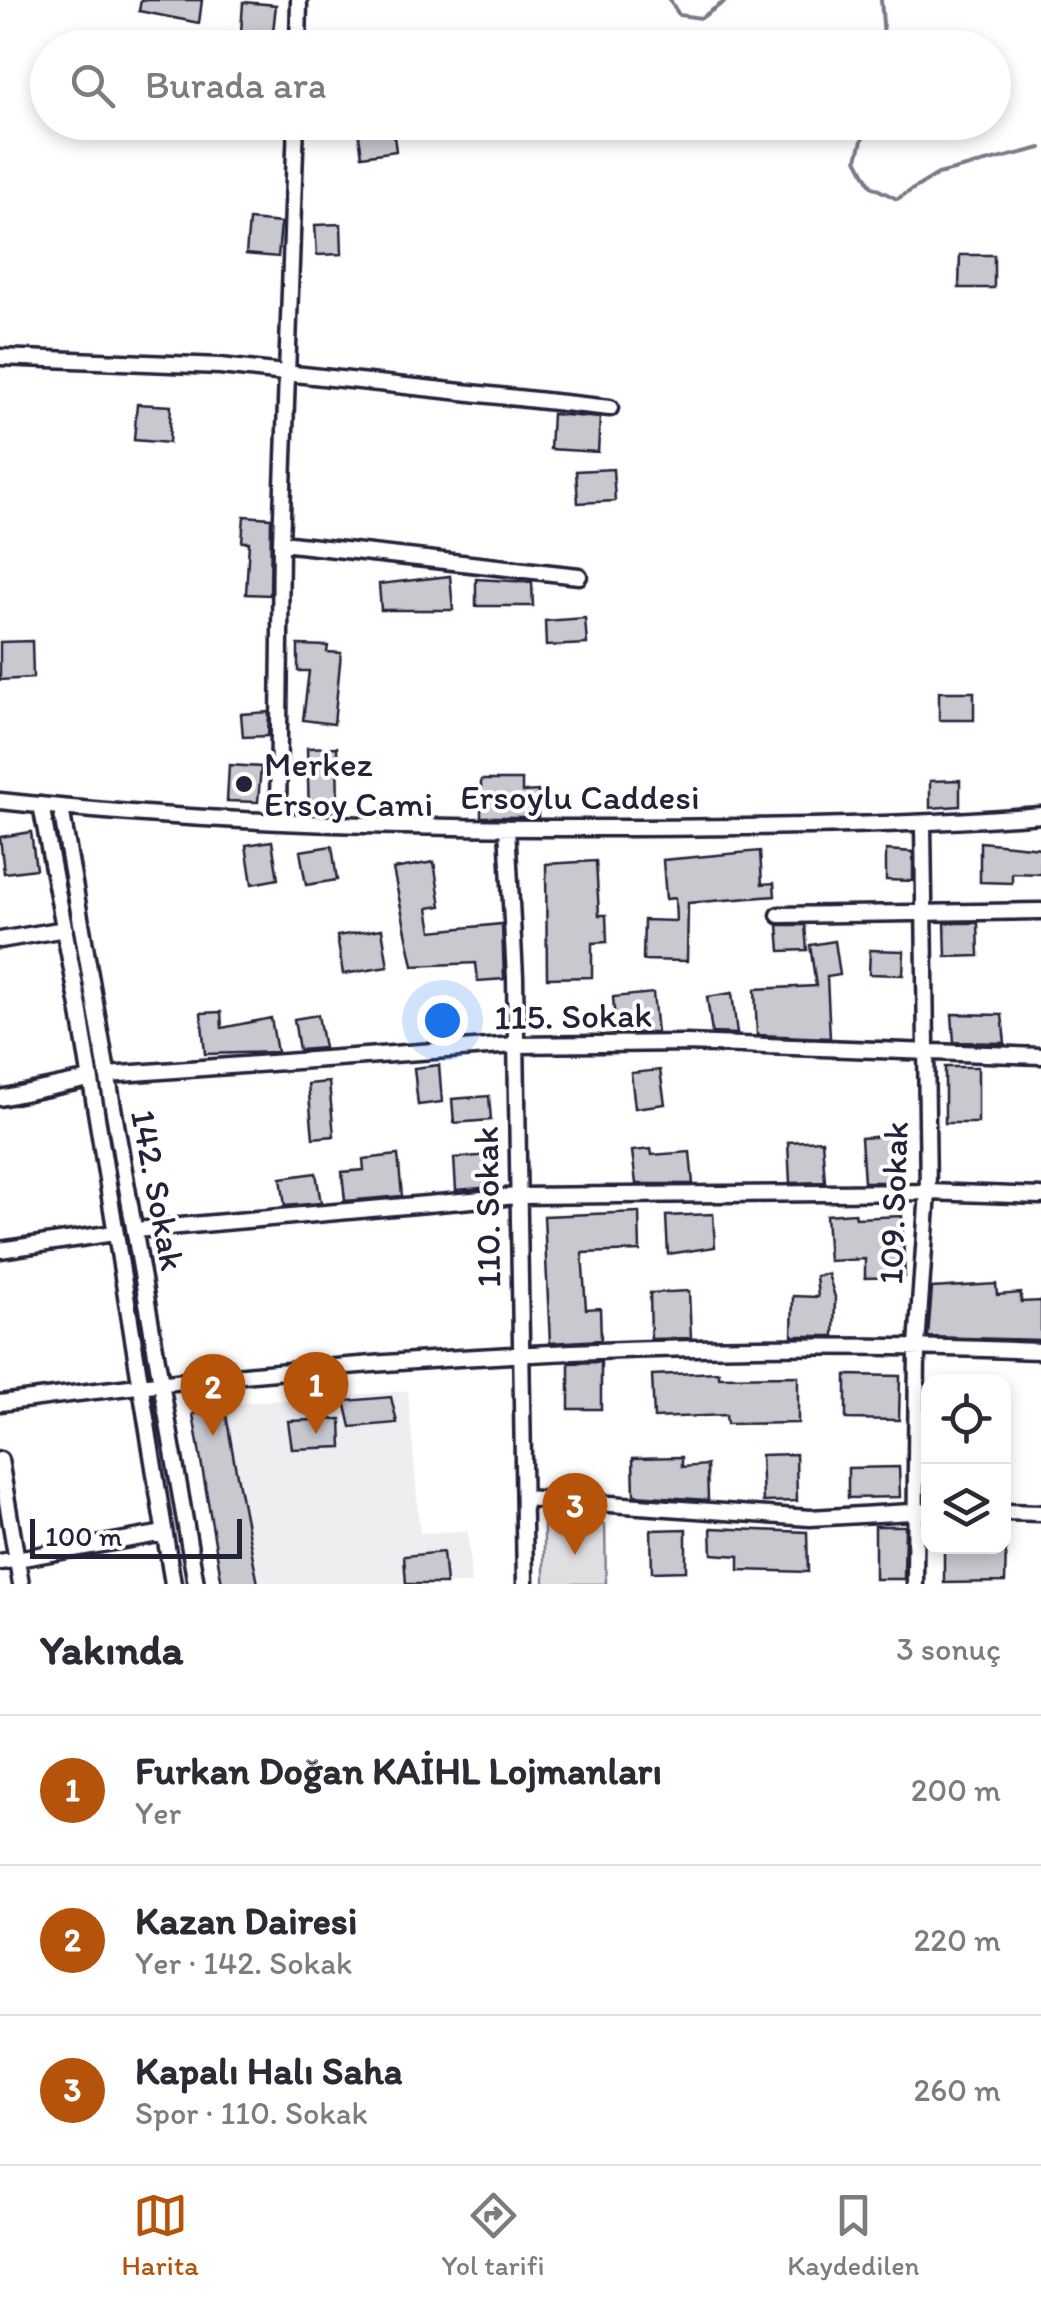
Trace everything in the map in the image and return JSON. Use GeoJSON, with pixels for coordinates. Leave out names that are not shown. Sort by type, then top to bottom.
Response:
{"type":"FeatureCollection","features":[{"type":"Feature","properties":{"kind":"street"},"geometry":{"type":"LineString","coordinates":[[298,0],[298,30]]}},
{"type":"Feature","properties":{"kind":"street"},"geometry":{"type":"LineString","coordinates":[[278,821],[281,544],[295,140]]}},
{"type":"Feature","properties":{"kind":"street"},"geometry":{"type":"LineString","coordinates":[[0,357],[220,366],[610,408]]}},
{"type":"Feature","properties":{"kind":"street"},"geometry":{"type":"LineString","coordinates":[[281,544],[580,576]]}},
{"type":"Feature","properties":{"kind":"street","name":"Ersoylu Caddesi"},"geometry":{"type":"LineString","coordinates":[[0,801],[278,821],[506,828],[924,825],[1041,815]]}},
{"type":"Feature","properties":{"kind":"street"},"geometry":{"type":"LineString","coordinates":[[42,805],[173,1584]]}},
{"type":"Feature","properties":{"kind":"street","name":"142. Sokak"},"geometry":{"type":"LineString","coordinates":[[61,808],[196,1584]]}},
{"type":"Feature","properties":{"kind":"street","name":"109. Sokak"},"geometry":{"type":"LineString","coordinates":[[921,1464],[917,1346],[928,1192],[924,825]]}},
{"type":"Feature","properties":{"kind":"street","name":"110. Sokak"},"geometry":{"type":"LineString","coordinates":[[506,828],[515,1046],[525,1584]]}},
{"type":"Feature","properties":{"kind":"street"},"geometry":{"type":"LineString","coordinates":[[779,914],[1041,911]]}},
{"type":"Feature","properties":{"kind":"street"},"geometry":{"type":"LineString","coordinates":[[0,940],[65,929]]}},
{"type":"Feature","properties":{"kind":"street","name":"115. Sokak"},"geometry":{"type":"LineString","coordinates":[[107,1075],[515,1046],[686,1043],[1041,1056]]}},
{"type":"Feature","properties":{"kind":"street"},"geometry":{"type":"LineString","coordinates":[[0,1098],[90,1079]]}},
{"type":"Feature","properties":{"kind":"street"},"geometry":{"type":"LineString","coordinates":[[135,1230],[517,1196],[928,1192],[1041,1196]]}},
{"type":"Feature","properties":{"kind":"street"},"geometry":{"type":"LineString","coordinates":[[0,1250],[114,1233]]}},
{"type":"Feature","properties":{"kind":"street"},"geometry":{"type":"LineString","coordinates":[[0,1402],[163,1380],[520,1352],[917,1346],[1041,1351]]}},
{"type":"Feature","properties":{"kind":"street"},"geometry":{"type":"LineString","coordinates":[[0,1460],[22,1584]]}},
{"type":"Feature","properties":{"kind":"street"},"geometry":{"type":"LineString","coordinates":[[524,1498],[810,1518],[921,1511]]}},
{"type":"Feature","properties":{"kind":"street"},"geometry":{"type":"LineString","coordinates":[[1011,1512],[1041,1513]]}},
{"type":"Feature","properties":{"kind":"street","name":"109. Sokak"},"geometry":{"type":"LineString","coordinates":[[915,1584],[921,1529]]}},
{"type":"Feature","properties":{"kind":"street"},"geometry":{"type":"LineString","coordinates":[[0,1562],[164,1533]]}},
{"type":"Feature","properties":{"kind":"shaded area"},"geometry":{"type":"Polygon","coordinates":[[[408,1391],[420,1533],[468,1531],[471,1584],[220,1584],[197,1417],[213,1405],[408,1391]]]}},
{"type":"Feature","properties":{"kind":"shaded area"},"geometry":{"type":"Polygon","coordinates":[[[544,1525],[605,1525],[606,1584],[544,1584],[544,1525]]]}},
{"type":"Feature","properties":{"kind":"building"},"geometry":{"type":"Polygon","coordinates":[[[141,0],[202,0],[199,23],[139,11],[141,0]]]}},
{"type":"Feature","properties":{"kind":"building"},"geometry":{"type":"Polygon","coordinates":[[[243,2],[276,5],[273,30],[241,30],[243,2]]]}},
{"type":"Feature","properties":{"kind":"building"},"geometry":{"type":"Polygon","coordinates":[[[360,140],[394,140],[396,151],[362,156],[360,140]]]}},
{"type":"Feature","properties":{"kind":"building"},"geometry":{"type":"Polygon","coordinates":[[[249,220],[281,223],[278,257],[246,254],[249,220]]]}},
{"type":"Feature","properties":{"kind":"building"},"geometry":{"type":"Polygon","coordinates":[[[341,224],[342,254],[317,255],[315,225],[341,224]]]}},
{"type":"Feature","properties":{"kind":"building"},"geometry":{"type":"Polygon","coordinates":[[[960,255],[994,255],[994,288],[959,288],[960,255]]]}},
{"type":"Feature","properties":{"kind":"building"},"geometry":{"type":"Polygon","coordinates":[[[137,404],[171,406],[169,443],[134,440],[137,404]]]}},
{"type":"Feature","properties":{"kind":"building"},"geometry":{"type":"Polygon","coordinates":[[[552,414],[600,418],[598,452],[550,449],[552,414]]]}},
{"type":"Feature","properties":{"kind":"building"},"geometry":{"type":"Polygon","coordinates":[[[613,469],[615,501],[578,503],[576,471],[613,469]]]}},
{"type":"Feature","properties":{"kind":"building"},"geometry":{"type":"Polygon","coordinates":[[[244,516],[271,518],[270,595],[246,594],[249,542],[242,542],[244,516]]]}},
{"type":"Feature","properties":{"kind":"building"},"geometry":{"type":"Polygon","coordinates":[[[450,576],[453,610],[381,610],[379,584],[450,576]]]}},
{"type":"Feature","properties":{"kind":"building"},"geometry":{"type":"Polygon","coordinates":[[[476,579],[532,582],[533,606],[476,606],[476,579]]]}},
{"type":"Feature","properties":{"kind":"building"},"geometry":{"type":"Polygon","coordinates":[[[585,618],[587,644],[546,646],[545,621],[585,618]]]}},
{"type":"Feature","properties":{"kind":"building"},"geometry":{"type":"Polygon","coordinates":[[[32,641],[33,678],[0,680],[0,642],[32,641]]]}},
{"type":"Feature","properties":{"kind":"building"},"geometry":{"type":"Polygon","coordinates":[[[298,645],[328,646],[327,652],[341,653],[334,724],[303,720],[309,671],[298,671],[298,645]]]}},
{"type":"Feature","properties":{"kind":"building"},"geometry":{"type":"Polygon","coordinates":[[[939,692],[974,692],[974,720],[939,720],[939,692]]]}},
{"type":"Feature","properties":{"kind":"building"},"geometry":{"type":"Polygon","coordinates":[[[269,712],[268,736],[243,737],[241,714],[269,712]]]}},
{"type":"Feature","properties":{"kind":"building"},"geometry":{"type":"Polygon","coordinates":[[[337,747],[338,812],[309,812],[307,748],[337,747]]]}},
{"type":"Feature","properties":{"kind":"building","name":"Merkez Ersoy Cami"},"geometry":{"type":"Polygon","coordinates":[[[229,765],[261,767],[258,802],[227,801],[229,765]]]}},
{"type":"Feature","properties":{"kind":"building"},"geometry":{"type":"Polygon","coordinates":[[[481,780],[522,780],[522,792],[538,791],[538,817],[481,817],[481,780]]]}},
{"type":"Feature","properties":{"kind":"building"},"geometry":{"type":"Polygon","coordinates":[[[960,780],[960,806],[930,808],[930,781],[960,780]]]}},
{"type":"Feature","properties":{"kind":"building"},"geometry":{"type":"Polygon","coordinates":[[[31,832],[36,869],[4,873],[0,837],[31,832]]]}},
{"type":"Feature","properties":{"kind":"building"},"geometry":{"type":"Polygon","coordinates":[[[272,841],[278,879],[252,884],[246,845],[272,841]]]}},
{"type":"Feature","properties":{"kind":"building"},"geometry":{"type":"Polygon","coordinates":[[[980,842],[1041,848],[1041,874],[1012,873],[1012,883],[980,882],[980,842]]]}},
{"type":"Feature","properties":{"kind":"building"},"geometry":{"type":"Polygon","coordinates":[[[332,846],[337,880],[306,885],[300,851],[332,846]]]}},
{"type":"Feature","properties":{"kind":"building"},"geometry":{"type":"Polygon","coordinates":[[[886,850],[913,852],[913,881],[886,880],[886,850]]]}},
{"type":"Feature","properties":{"kind":"building"},"geometry":{"type":"Polygon","coordinates":[[[760,851],[762,884],[774,883],[775,896],[688,903],[687,961],[643,960],[644,920],[676,921],[675,898],[666,899],[663,860],[760,851]]]}},
{"type":"Feature","properties":{"kind":"building"},"geometry":{"type":"Polygon","coordinates":[[[596,861],[599,915],[606,915],[607,942],[592,943],[592,977],[547,978],[546,864],[596,861]]]}},
{"type":"Feature","properties":{"kind":"building"},"geometry":{"type":"Polygon","coordinates":[[[434,862],[441,906],[428,908],[432,931],[502,924],[504,979],[478,981],[476,963],[413,966],[393,869],[434,862]]]}},
{"type":"Feature","properties":{"kind":"building"},"geometry":{"type":"Polygon","coordinates":[[[945,923],[978,923],[979,956],[946,957],[945,923]]]}},
{"type":"Feature","properties":{"kind":"building"},"geometry":{"type":"Polygon","coordinates":[[[778,925],[805,925],[807,950],[780,951],[778,925]]]}},
{"type":"Feature","properties":{"kind":"building"},"geometry":{"type":"Polygon","coordinates":[[[382,929],[388,967],[343,974],[337,936],[382,929]]]}},
{"type":"Feature","properties":{"kind":"building"},"geometry":{"type":"Polygon","coordinates":[[[835,941],[840,975],[827,977],[830,1038],[757,1035],[755,989],[816,986],[810,945],[835,941]]]}},
{"type":"Feature","properties":{"kind":"building"},"geometry":{"type":"Polygon","coordinates":[[[870,950],[904,951],[903,975],[869,974],[870,950]]]}},
{"type":"Feature","properties":{"kind":"building"},"geometry":{"type":"Polygon","coordinates":[[[653,993],[657,1033],[616,1033],[613,997],[653,993]]]}},
{"type":"Feature","properties":{"kind":"building"},"geometry":{"type":"Polygon","coordinates":[[[732,993],[737,1034],[712,1033],[707,997],[732,993]]]}},
{"type":"Feature","properties":{"kind":"building"},"geometry":{"type":"Polygon","coordinates":[[[221,1012],[222,1028],[271,1018],[277,1052],[205,1054],[201,1013],[221,1012]]]}},
{"type":"Feature","properties":{"kind":"building"},"geometry":{"type":"Polygon","coordinates":[[[952,1014],[1002,1015],[1005,1043],[954,1042],[952,1014]]]}},
{"type":"Feature","properties":{"kind":"building"},"geometry":{"type":"Polygon","coordinates":[[[318,1015],[324,1048],[299,1050],[294,1019],[318,1015]]]}},
{"type":"Feature","properties":{"kind":"building"},"geometry":{"type":"Polygon","coordinates":[[[439,1065],[442,1102],[418,1105],[414,1068],[439,1065]]]}},
{"type":"Feature","properties":{"kind":"building"},"geometry":{"type":"Polygon","coordinates":[[[945,1067],[978,1067],[978,1123],[945,1123],[945,1067]]]}},
{"type":"Feature","properties":{"kind":"building"},"geometry":{"type":"Polygon","coordinates":[[[660,1070],[665,1104],[635,1108],[631,1073],[660,1070]]]}},
{"type":"Feature","properties":{"kind":"building"},"geometry":{"type":"Polygon","coordinates":[[[329,1082],[334,1136],[313,1138],[308,1084],[329,1082]]]}},
{"type":"Feature","properties":{"kind":"building"},"geometry":{"type":"Polygon","coordinates":[[[489,1096],[491,1120],[454,1123],[452,1099],[489,1096]]]}},
{"type":"Feature","properties":{"kind":"building"},"geometry":{"type":"Polygon","coordinates":[[[900,1135],[904,1182],[864,1182],[861,1138],[900,1135]]]}},
{"type":"Feature","properties":{"kind":"building"},"geometry":{"type":"Polygon","coordinates":[[[822,1140],[825,1182],[790,1183],[788,1142],[822,1140]]]}},
{"type":"Feature","properties":{"kind":"building"},"geometry":{"type":"Polygon","coordinates":[[[651,1149],[652,1155],[690,1152],[693,1184],[636,1184],[632,1151],[651,1149]]]}},
{"type":"Feature","properties":{"kind":"building"},"geometry":{"type":"Polygon","coordinates":[[[398,1155],[402,1196],[345,1201],[342,1172],[364,1170],[363,1159],[398,1155]]]}},
{"type":"Feature","properties":{"kind":"building"},"geometry":{"type":"Polygon","coordinates":[[[491,1155],[494,1187],[456,1190],[454,1158],[491,1155]]]}},
{"type":"Feature","properties":{"kind":"building"},"geometry":{"type":"Polygon","coordinates":[[[316,1173],[321,1203],[285,1206],[281,1178],[316,1173]]]}},
{"type":"Feature","properties":{"kind":"building"},"geometry":{"type":"Polygon","coordinates":[[[639,1212],[640,1251],[582,1253],[586,1309],[600,1308],[601,1340],[550,1343],[544,1216],[639,1212]]]}},
{"type":"Feature","properties":{"kind":"building"},"geometry":{"type":"Polygon","coordinates":[[[855,1213],[856,1218],[902,1216],[905,1277],[865,1278],[865,1259],[829,1261],[826,1215],[855,1213]]]}},
{"type":"Feature","properties":{"kind":"building"},"geometry":{"type":"Polygon","coordinates":[[[713,1214],[715,1247],[668,1254],[666,1216],[713,1214]]]}},
{"type":"Feature","properties":{"kind":"building"},"geometry":{"type":"Polygon","coordinates":[[[828,1274],[835,1297],[834,1336],[792,1336],[793,1296],[818,1297],[816,1276],[828,1274]]]}},
{"type":"Feature","properties":{"kind":"building"},"geometry":{"type":"Polygon","coordinates":[[[996,1284],[997,1295],[1021,1293],[1021,1302],[1041,1301],[1041,1340],[928,1337],[932,1288],[996,1284]]]}},
{"type":"Feature","properties":{"kind":"building"},"geometry":{"type":"Polygon","coordinates":[[[689,1291],[691,1338],[651,1339],[650,1293],[689,1291]]]}},
{"type":"Feature","properties":{"kind":"building"},"geometry":{"type":"Polygon","coordinates":[[[601,1362],[601,1409],[569,1409],[569,1363],[601,1362]]]}},
{"type":"Feature","properties":{"kind":"building"},"geometry":{"type":"Polygon","coordinates":[[[719,1372],[719,1377],[798,1376],[798,1423],[727,1424],[726,1415],[654,1418],[652,1375],[719,1372]]]}},
{"type":"Feature","properties":{"kind":"building"},"geometry":{"type":"Polygon","coordinates":[[[846,1375],[900,1376],[899,1420],[846,1419],[846,1375]]]}},
{"type":"Feature","properties":{"kind":"building"},"geometry":{"type":"Polygon","coordinates":[[[391,1397],[397,1423],[351,1427],[345,1401],[391,1397]]]}},
{"type":"Feature","properties":{"kind":"building"},"geometry":{"type":"Polygon","coordinates":[[[225,1409],[258,1584],[222,1584],[193,1414],[225,1409]]]}},
{"type":"Feature","properties":{"kind":"building"},"geometry":{"type":"Polygon","coordinates":[[[341,1419],[342,1447],[292,1449],[288,1421],[341,1419]]]}},
{"type":"Feature","properties":{"kind":"building"},"geometry":{"type":"Polygon","coordinates":[[[796,1454],[797,1501],[763,1502],[761,1455],[796,1454]]]}},
{"type":"Feature","properties":{"kind":"building"},"geometry":{"type":"Polygon","coordinates":[[[682,1457],[682,1467],[707,1465],[708,1500],[634,1495],[633,1458],[682,1457]]]}},
{"type":"Feature","properties":{"kind":"building"},"geometry":{"type":"Polygon","coordinates":[[[899,1467],[900,1497],[848,1498],[848,1468],[899,1467]]]}},
{"type":"Feature","properties":{"kind":"building"},"geometry":{"type":"Polygon","coordinates":[[[875,1526],[905,1526],[904,1579],[875,1579],[875,1526]]]}},
{"type":"Feature","properties":{"kind":"building"},"geometry":{"type":"Polygon","coordinates":[[[711,1528],[807,1532],[808,1572],[739,1570],[739,1556],[712,1554],[711,1528]]]}},
{"type":"Feature","properties":{"kind":"building"},"geometry":{"type":"Polygon","coordinates":[[[686,1529],[686,1571],[652,1572],[651,1530],[686,1529]]]}},
{"type":"Feature","properties":{"kind":"building"},"geometry":{"type":"Polygon","coordinates":[[[443,1552],[446,1584],[406,1584],[404,1556],[443,1552]]]}},
{"type":"Feature","properties":{"kind":"building"},"geometry":{"type":"Polygon","coordinates":[[[944,1554],[1006,1554],[1005,1582],[944,1583],[944,1554]]]}},
{"type":"Feature","properties":{"kind":"waterway"},"geometry":{"type":"LineString","coordinates":[[670,0],[679,15],[701,18],[727,0]]}},
{"type":"Feature","properties":{"kind":"waterway"},"geometry":{"type":"LineString","coordinates":[[881,0],[884,30]]}},
{"type":"Feature","properties":{"kind":"waterway"},"geometry":{"type":"LineString","coordinates":[[862,140],[857,159],[871,186],[897,199],[938,174],[1041,148]]}},
{"type":"Feature","properties":{"kind":"place","name":"Merkez Ersoy Cami"},"geometry":{"type":"Point","coordinates":[244,784]}},
{"type":"Feature","properties":{"kind":"place","name":"Furkan Doğan KAİHL Lojmanları"},"geometry":{"type":"Point","coordinates":[316,1434]}},
{"type":"Feature","properties":{"kind":"place","name":"Kazan Dairesi"},"geometry":{"type":"Point","coordinates":[213,1436]}},
{"type":"Feature","properties":{"kind":"place","name":"Kapalı Halı Saha"},"geometry":{"type":"Point","coordinates":[575,1555]}}]}
